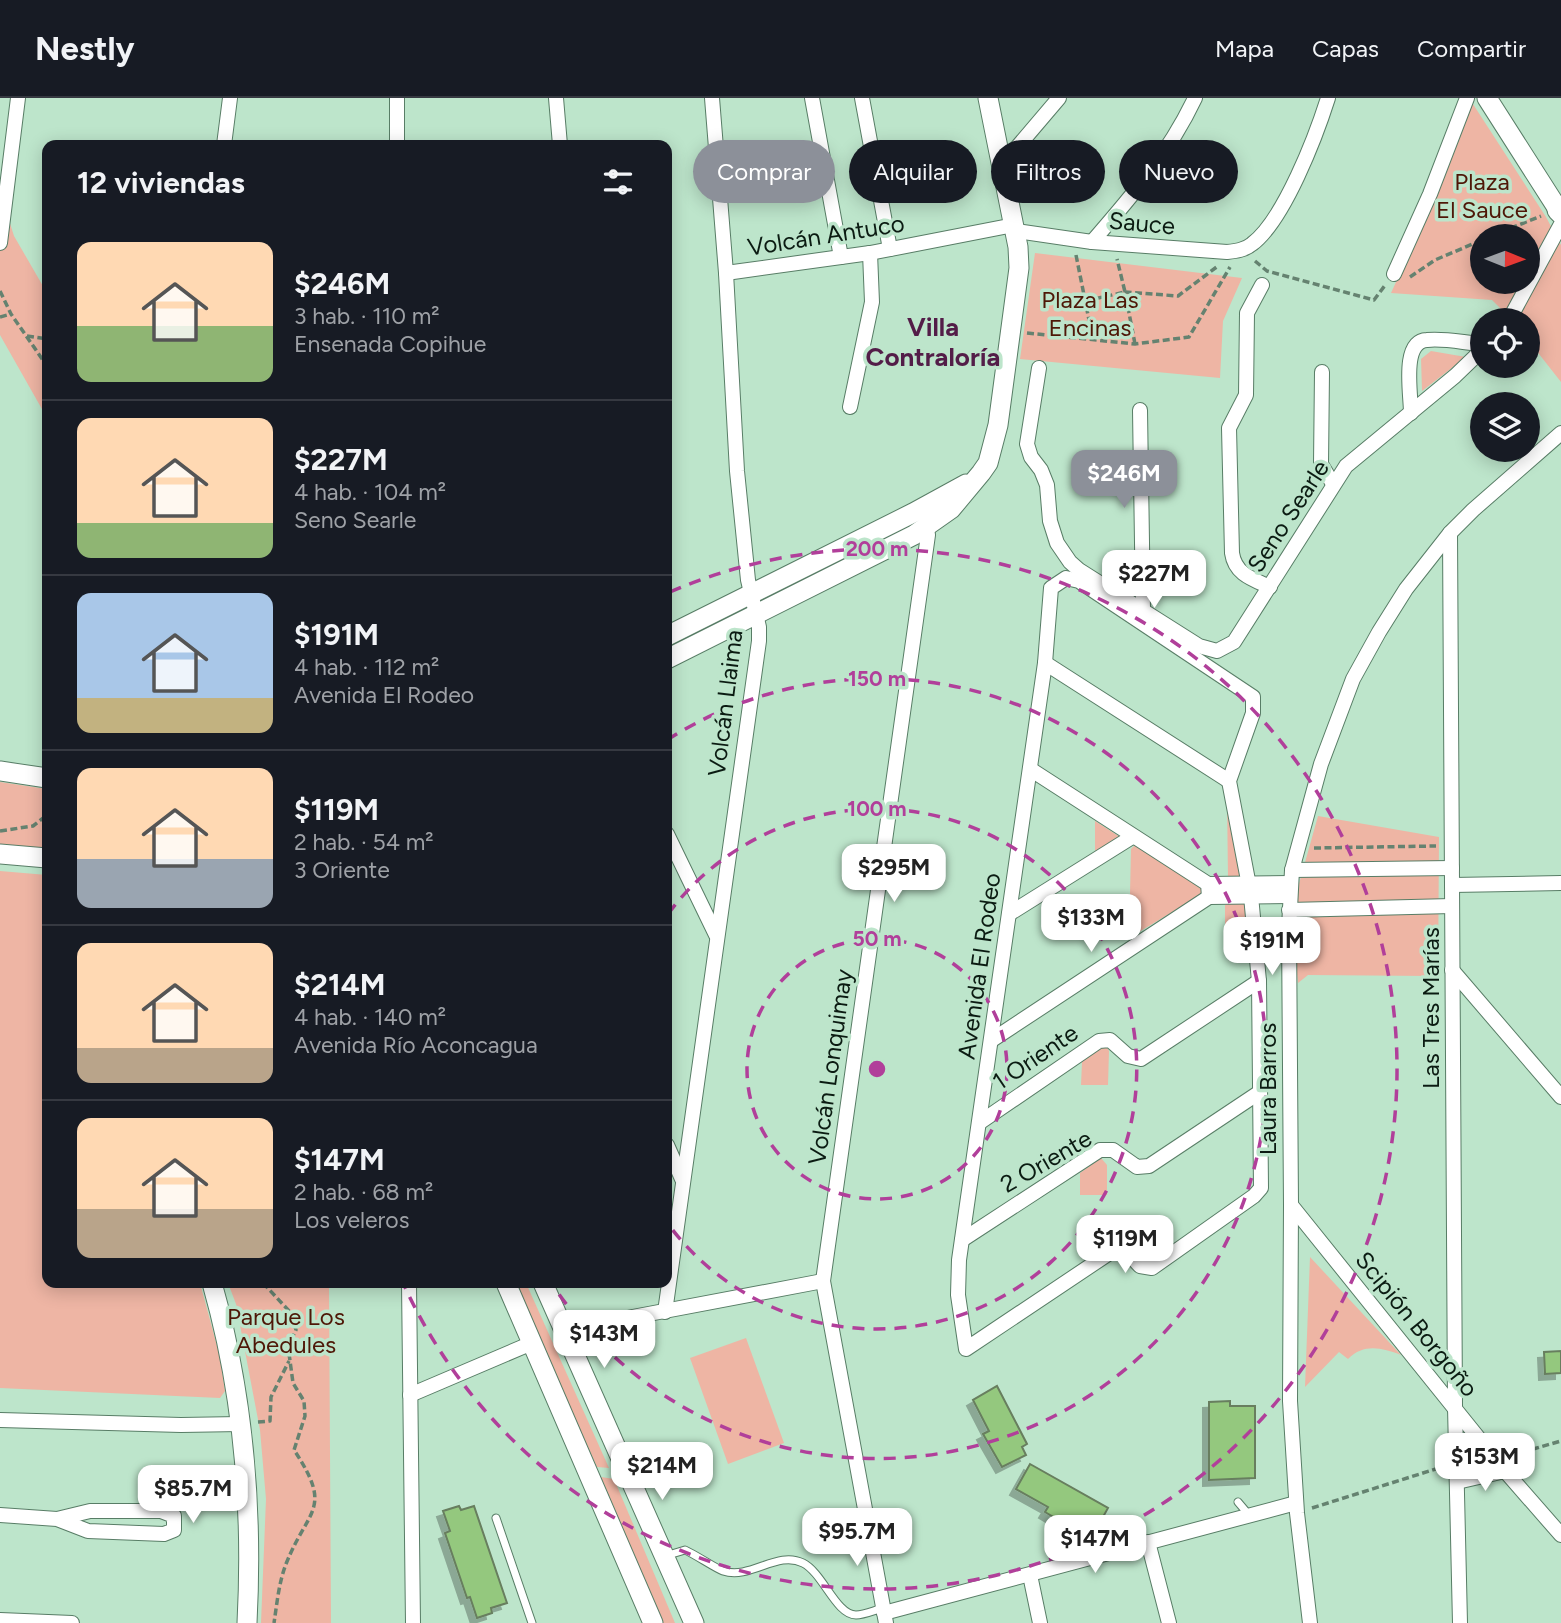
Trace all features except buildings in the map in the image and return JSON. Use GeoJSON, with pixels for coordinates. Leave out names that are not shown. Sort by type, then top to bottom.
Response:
{"type":"FeatureCollection","features":[{"type":"Feature","properties":{"kind":"street"},"geometry":{"type":"LineString","coordinates":[[0,243],[18,98]]}},
{"type":"Feature","properties":{"kind":"street"},"geometry":{"type":"LineString","coordinates":[[225,140],[230,98]]}},
{"type":"Feature","properties":{"kind":"street"},"geometry":{"type":"LineString","coordinates":[[397,98],[397,140]]}},
{"type":"Feature","properties":{"kind":"street"},"geometry":{"type":"LineString","coordinates":[[556,98],[560,140]]}},
{"type":"Feature","properties":{"kind":"street","name":"Volcán Llaima"},"geometry":{"type":"LineString","coordinates":[[672,1261],[759,641],[737,471],[726,273],[712,98]]}},
{"type":"Feature","properties":{"kind":"street"},"geometry":{"type":"LineString","coordinates":[[813,98],[841,257]]}},
{"type":"Feature","properties":{"kind":"street"},"geometry":{"type":"LineString","coordinates":[[862,98],[890,249]]}},
{"type":"Feature","properties":{"kind":"street"},"geometry":{"type":"LineString","coordinates":[[988,98],[997,140]]}},
{"type":"Feature","properties":{"kind":"street"},"geometry":{"type":"LineString","coordinates":[[1023,140],[1059,98]]}},
{"type":"Feature","properties":{"kind":"street"},"geometry":{"type":"LineString","coordinates":[[1092,242],[1155,167],[1195,98]]}},
{"type":"Feature","properties":{"kind":"street"},"geometry":{"type":"LineString","coordinates":[[1239,250],[1250,246],[1260,237],[1294,182],[1328,98]]}},
{"type":"Feature","properties":{"kind":"street"},"geometry":{"type":"LineString","coordinates":[[1394,274],[1430,194],[1467,98]]}},
{"type":"Feature","properties":{"kind":"street"},"geometry":{"type":"LineString","coordinates":[[1487,98],[1560,215],[1516,308]]}},
{"type":"Feature","properties":{"kind":"street"},"geometry":{"type":"LineString","coordinates":[[672,634],[925,517],[981,473],[994,444],[1019,268],[1010,203]]}},
{"type":"Feature","properties":{"kind":"street","name":"Volcán Antuco"},"geometry":{"type":"LineString","coordinates":[[726,273],[870,253],[1015,228]]}},
{"type":"Feature","properties":{"kind":"street","name":"Sauce"},"geometry":{"type":"LineString","coordinates":[[1015,228],[1092,242],[1227,253],[1239,250]]}},
{"type":"Feature","properties":{"kind":"street"},"geometry":{"type":"LineString","coordinates":[[850,407],[872,302],[870,253]]}},
{"type":"Feature","properties":{"kind":"street"},"geometry":{"type":"LineString","coordinates":[[1262,285],[1247,313],[1246,395],[1229,428],[1231,553],[1241,573],[1270,587]]}},
{"type":"Feature","properties":{"kind":"street"},"geometry":{"type":"LineString","coordinates":[[1411,413],[1409,358],[1414,347],[1424,339],[1470,343]]}},
{"type":"Feature","properties":{"kind":"street","name":"Seno Searle"},"geometry":{"type":"LineString","coordinates":[[1039,368],[1027,444],[1031,457],[1041,470],[1047,485],[1050,521],[1056,543],[1062,553],[1079,570],[1204,649],[1217,651],[1234,642],[1346,466],[1470,361]]}},
{"type":"Feature","properties":{"kind":"street"},"geometry":{"type":"LineString","coordinates":[[1322,372],[1321,464],[1333,484]]}},
{"type":"Feature","properties":{"kind":"street"},"geometry":{"type":"LineString","coordinates":[[1140,410],[1143,609]]}},
{"type":"Feature","properties":{"kind":"street","name":"Laura Barros"},"geometry":{"type":"LineString","coordinates":[[1310,1623],[1297,1508],[1290,1401],[1291,890],[1297,849],[1321,764],[1353,678],[1406,589],[1450,533],[1561,433]]}},
{"type":"Feature","properties":{"kind":"street"},"geometry":{"type":"LineString","coordinates":[[672,656],[914,535],[925,517]]}},
{"type":"Feature","properties":{"kind":"street","name":"Volcán Lonquimay"},"geometry":{"type":"LineString","coordinates":[[884,1615],[823,1281],[927,544],[925,517]]}},
{"type":"Feature","properties":{"kind":"street","name":"Las Tres Marías"},"geometry":{"type":"LineString","coordinates":[[1450,533],[1455,1407],[1460,1623]]}},
{"type":"Feature","properties":{"kind":"street","name":"Avenida El Rodeo"},"geometry":{"type":"LineString","coordinates":[[1229,780],[1253,713],[1253,697],[1079,581],[1066,578],[1051,588],[1045,663],[962,1240],[958,1295],[966,1349],[1114,1250],[1125,1250],[1140,1266],[1152,1268],[1254,1196],[1261,1188],[1260,1092]]}},
{"type":"Feature","properties":{"kind":"street"},"geometry":{"type":"LineString","coordinates":[[1045,663],[1229,780],[1250,890],[1259,981],[1260,1092]]}},
{"type":"Feature","properties":{"kind":"street"},"geometry":{"type":"LineString","coordinates":[[1030,769],[1209,891]]}},
{"type":"Feature","properties":{"kind":"street"},"geometry":{"type":"LineString","coordinates":[[0,771],[42,777]]}},
{"type":"Feature","properties":{"kind":"street"},"geometry":{"type":"LineString","coordinates":[[1009,914],[1132,836]]}},
{"type":"Feature","properties":{"kind":"street"},"geometry":{"type":"LineString","coordinates":[[672,844],[716,936]]}},
{"type":"Feature","properties":{"kind":"street"},"geometry":{"type":"LineString","coordinates":[[0,854],[42,858]]}},
{"type":"Feature","properties":{"kind":"street"},"geometry":{"type":"LineString","coordinates":[[1291,890],[1452,868]]}},
{"type":"Feature","properties":{"kind":"street"},"geometry":{"type":"LineString","coordinates":[[1452,885],[1561,883]]}},
{"type":"Feature","properties":{"kind":"street"},"geometry":{"type":"LineString","coordinates":[[992,1040],[1209,891],[1291,890],[1452,906]]}},
{"type":"Feature","properties":{"kind":"street"},"geometry":{"type":"LineString","coordinates":[[1452,970],[1561,1097]]}},
{"type":"Feature","properties":{"kind":"street","name":"1 Oriente"},"geometry":{"type":"LineString","coordinates":[[979,1123],[1099,1041],[1110,1040],[1128,1056],[1141,1059],[1259,981]]}},
{"type":"Feature","properties":{"kind":"street","name":"2 Oriente"},"geometry":{"type":"LineString","coordinates":[[962,1240],[1101,1150],[1113,1150],[1137,1167],[1149,1166],[1260,1092]]}},
{"type":"Feature","properties":{"kind":"street"},"geometry":{"type":"LineString","coordinates":[[672,1156],[683,1180]]}},
{"type":"Feature","properties":{"kind":"street","name":"Scipión Borgoño"},"geometry":{"type":"LineString","coordinates":[[1292,1205],[1501,1465],[1561,1535]]}},
{"type":"Feature","properties":{"kind":"street"},"geometry":{"type":"LineString","coordinates":[[564,1330],[823,1281]]}},
{"type":"Feature","properties":{"kind":"street"},"geometry":{"type":"LineString","coordinates":[[213,1288],[229,1350],[240,1424],[247,1504],[247,1623]]}},
{"type":"Feature","properties":{"kind":"street"},"geometry":{"type":"LineString","coordinates":[[408,1288],[413,1623]]}},
{"type":"Feature","properties":{"kind":"street"},"geometry":{"type":"LineString","coordinates":[[508,1288],[653,1623]]}},
{"type":"Feature","properties":{"kind":"street"},"geometry":{"type":"LineString","coordinates":[[545,1288],[694,1623]]}},
{"type":"Feature","properties":{"kind":"street","name":"Volcán Llaima"},"geometry":{"type":"LineString","coordinates":[[665,1312],[668,1288]]}},
{"type":"Feature","properties":{"kind":"street"},"geometry":{"type":"LineString","coordinates":[[410,1395],[532,1343]]}},
{"type":"Feature","properties":{"kind":"street"},"geometry":{"type":"LineString","coordinates":[[0,1420],[240,1424]]}},
{"type":"Feature","properties":{"kind":"street"},"geometry":{"type":"LineString","coordinates":[[1457,1482],[1501,1465]]}},
{"type":"Feature","properties":{"kind":"street"},"geometry":{"type":"LineString","coordinates":[[884,1615],[1149,1542],[1250,1516],[1297,1508]]}},
{"type":"Feature","properties":{"kind":"street"},"geometry":{"type":"LineString","coordinates":[[0,1515],[57,1519],[88,1531],[153,1535],[170,1533],[174,1530],[176,1521],[169,1513],[161,1511],[90,1511],[57,1519]]}},
{"type":"Feature","properties":{"kind":"street"},"geometry":{"type":"LineString","coordinates":[[1149,1542],[1169,1623]]}},
{"type":"Feature","properties":{"kind":"street"},"geometry":{"type":"LineString","coordinates":[[1030,1575],[1040,1623]]}},
{"type":"Feature","properties":{"kind":"street"},"geometry":{"type":"LineString","coordinates":[[0,1620],[72,1623]]}},
{"type":"Feature","properties":{"kind":"lane"},"geometry":{"type":"LineString","coordinates":[[1238,1502],[1250,1516]]}},
{"type":"Feature","properties":{"kind":"lane"},"geometry":{"type":"LineString","coordinates":[[496,1518],[531,1623]]}},
{"type":"Feature","properties":{"kind":"lane"},"geometry":{"type":"LineString","coordinates":[[664,1556],[685,1550],[723,1571],[736,1572],[789,1558],[805,1564],[818,1575],[844,1612],[884,1615]]}},
{"type":"Feature","properties":{"kind":"path"},"geometry":{"type":"LineString","coordinates":[[1520,224],[1535,218]]}},
{"type":"Feature","properties":{"kind":"path"},"geometry":{"type":"LineString","coordinates":[[1072,239],[1094,340]]}},
{"type":"Feature","properties":{"kind":"path"},"geometry":{"type":"LineString","coordinates":[[1113,243],[1135,344]]}},
{"type":"Feature","properties":{"kind":"path"},"geometry":{"type":"LineString","coordinates":[[1239,250],[1267,271],[1374,300],[1394,274],[1409,277],[1436,260],[1470,245]]}},
{"type":"Feature","properties":{"kind":"path"},"geometry":{"type":"LineString","coordinates":[[1085,301],[1125,292],[1178,296],[1239,250]]}},
{"type":"Feature","properties":{"kind":"path"},"geometry":{"type":"LineString","coordinates":[[1011,331],[1135,344],[1189,337],[1239,250]]}},
{"type":"Feature","properties":{"kind":"path"},"geometry":{"type":"LineString","coordinates":[[0,291],[11,314],[42,358]]}},
{"type":"Feature","properties":{"kind":"path"},"geometry":{"type":"LineString","coordinates":[[0,317],[11,314]]}},
{"type":"Feature","properties":{"kind":"path"},"geometry":{"type":"LineString","coordinates":[[27,336],[42,338]]}},
{"type":"Feature","properties":{"kind":"path"},"geometry":{"type":"LineString","coordinates":[[0,831],[33,826],[42,819]]}},
{"type":"Feature","properties":{"kind":"path"},"geometry":{"type":"LineString","coordinates":[[1297,849],[1452,846]]}},
{"type":"Feature","properties":{"kind":"path"},"geometry":{"type":"LineString","coordinates":[[268,1288],[291,1313],[296,1330],[288,1346],[289,1360],[293,1383],[304,1401],[305,1416],[294,1450],[311,1478],[316,1494],[314,1511],[286,1563],[274,1623]]}},
{"type":"Feature","properties":{"kind":"path"},"geometry":{"type":"LineString","coordinates":[[240,1424],[270,1421],[271,1397],[289,1360]]}},
{"type":"Feature","properties":{"kind":"path"},"geometry":{"type":"LineString","coordinates":[[1501,1465],[1561,1441]]}},
{"type":"Feature","properties":{"kind":"path"},"geometry":{"type":"LineString","coordinates":[[1297,1508],[1456,1463]]}},
{"type":"Feature","properties":{"kind":"green space","name":"Plaza El Sauce"},"geometry":{"type":"Polygon","coordinates":[[[1471,101],[1546,217],[1561,245],[1561,382],[1540,355],[1540,308],[1500,308],[1492,300],[1391,293],[1434,199],[1471,101]]]}},
{"type":"Feature","properties":{"kind":"green space"},"geometry":{"type":"Polygon","coordinates":[[[0,192],[14,236],[42,284],[42,409],[0,335],[0,192]]]}},
{"type":"Feature","properties":{"kind":"green space","name":"Plaza Las Encinas"},"geometry":{"type":"Polygon","coordinates":[[[1035,253],[1242,278],[1223,321],[1220,378],[1020,359],[1035,253]]]}},
{"type":"Feature","properties":{"kind":"green space"},"geometry":{"type":"Polygon","coordinates":[[[1431,351],[1466,357],[1422,391],[1421,359],[1431,351]]]}},
{"type":"Feature","properties":{"kind":"green space"},"geometry":{"type":"Polygon","coordinates":[[[0,782],[42,788],[42,850],[0,845],[0,782]]]}},
{"type":"Feature","properties":{"kind":"green space"},"geometry":{"type":"Polygon","coordinates":[[[1227,797],[1242,877],[1228,878],[1227,797]]]}},
{"type":"Feature","properties":{"kind":"green space"},"geometry":{"type":"Polygon","coordinates":[[[1318,816],[1439,837],[1438,982],[1430,976],[1308,975],[1298,983],[1295,956],[1297,891],[1318,816]]]}},
{"type":"Feature","properties":{"kind":"green space"},"geometry":{"type":"Polygon","coordinates":[[[1095,821],[1120,837],[1095,851],[1095,821]]]}},
{"type":"Feature","properties":{"kind":"green space"},"geometry":{"type":"Polygon","coordinates":[[[1135,845],[1203,888],[1202,894],[1129,938],[1131,849],[1135,845]]]}},
{"type":"Feature","properties":{"kind":"green space"},"geometry":{"type":"Polygon","coordinates":[[[0,871],[42,875],[42,1288],[201,1288],[220,1357],[225,1391],[220,1398],[0,1388],[0,871]]]}},
{"type":"Feature","properties":{"kind":"green space"},"geometry":{"type":"Polygon","coordinates":[[[1247,903],[1249,940],[1225,940],[1225,905],[1247,903]]]}},
{"type":"Feature","properties":{"kind":"green space"},"geometry":{"type":"Polygon","coordinates":[[[1106,1046],[1109,1051],[1108,1085],[1081,1085],[1082,1062],[1099,1047],[1106,1046]]]}},
{"type":"Feature","properties":{"kind":"green space"},"geometry":{"type":"Polygon","coordinates":[[[1101,1158],[1107,1165],[1107,1195],[1080,1195],[1080,1173],[1101,1158]]]}},
{"type":"Feature","properties":{"kind":"green space"},"geometry":{"type":"Polygon","coordinates":[[[1310,1257],[1401,1355],[1373,1348],[1360,1351],[1348,1359],[1339,1352],[1305,1387],[1310,1257]]]}},
{"type":"Feature","properties":{"kind":"green space","name":"Parque Los Abedules"},"geometry":{"type":"Polygon","coordinates":[[[230,1288],[329,1288],[331,1623],[261,1623],[266,1499],[260,1430],[236,1304],[230,1288]]]}},
{"type":"Feature","properties":{"kind":"green space"},"geometry":{"type":"Polygon","coordinates":[[[515,1288],[528,1288],[609,1468],[597,1467],[515,1288]]]}},
{"type":"Feature","properties":{"kind":"green space"},"geometry":{"type":"Polygon","coordinates":[[[746,1338],[784,1443],[728,1464],[690,1358],[746,1338]]]}},
{"type":"Feature","properties":{"kind":"green space"},"geometry":{"type":"Polygon","coordinates":[[[601,1477],[614,1479],[675,1623],[663,1623],[601,1477]]]}},
{"type":"Feature","properties":{"kind":"district","name":"Villa Contraloría"},"geometry":{"type":"Point","coordinates":[933,342]}}]}
